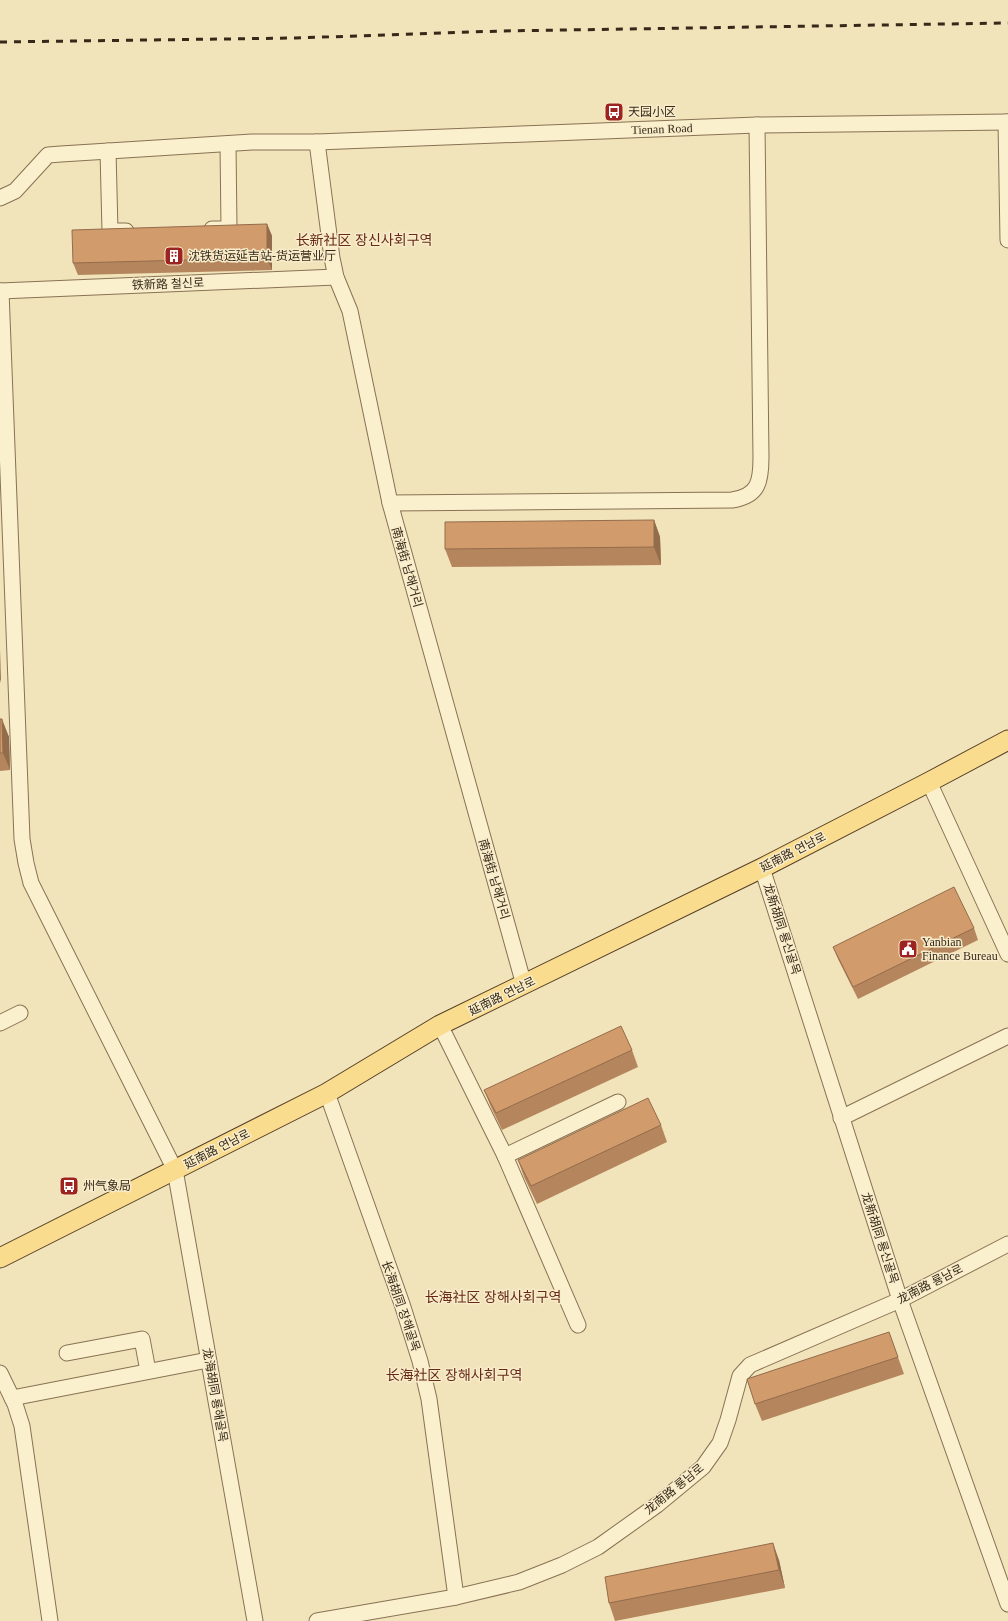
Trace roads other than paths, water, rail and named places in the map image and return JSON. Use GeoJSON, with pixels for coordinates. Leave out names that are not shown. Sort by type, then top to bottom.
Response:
{"type":"FeatureCollection","features":[{"type":"Feature","properties":{"kind":"main road","name":"延南路 연남로"},"geometry":{"type":"LineString","coordinates":[[0,1258],[327,1093],[440,1025],[524,986],[762,868],[1008,740]]}},
{"type":"Feature","properties":{"kind":"street","name":"Tienan Road"},"geometry":{"type":"LineString","coordinates":[[0,198],[15,191],[48,155],[252,142],[317,142],[757,125],[1007,122]]}},
{"type":"Feature","properties":{"kind":"street"},"geometry":{"type":"LineString","coordinates":[[1007,122],[1008,240]]}},
{"type":"Feature","properties":{"kind":"street"},"geometry":{"type":"LineString","coordinates":[[390,503],[732,500],[742,498],[750,494],[758,484],[761,473],[757,125]]}},
{"type":"Feature","properties":{"kind":"street","name":"南海街 남해거리"},"geometry":{"type":"LineString","coordinates":[[317,142],[336,278],[350,311],[390,503],[524,986]]}},
{"type":"Feature","properties":{"kind":"street"},"geometry":{"type":"LineString","coordinates":[[197,229],[229,229],[228,144]]}},
{"type":"Feature","properties":{"kind":"street"},"geometry":{"type":"LineString","coordinates":[[108,151],[110,231],[142,230]]}},
{"type":"Feature","properties":{"kind":"street","name":"铁新路 철신로"},"geometry":{"type":"LineString","coordinates":[[0,291],[336,278]]}},
{"type":"Feature","properties":{"kind":"street","name":"龙海胡同 룡해골목"},"geometry":{"type":"LineString","coordinates":[[0,291],[21,823],[26,863],[31,883],[175,1170],[178,1180],[208,1360],[255,1621]]}},
{"type":"Feature","properties":{"kind":"street"},"geometry":{"type":"LineString","coordinates":[[929,782],[1008,954]]}},
{"type":"Feature","properties":{"kind":"street","name":"龙新胡同 룡신골목"},"geometry":{"type":"LineString","coordinates":[[762,868],[900,1300],[1008,1604]]}},
{"type":"Feature","properties":{"kind":"street"},"geometry":{"type":"LineString","coordinates":[[0,1023],[20,1013]]}},
{"type":"Feature","properties":{"kind":"street"},"geometry":{"type":"LineString","coordinates":[[440,1025],[505,1156],[578,1325]]}},
{"type":"Feature","properties":{"kind":"street"},"geometry":{"type":"LineString","coordinates":[[841,1118],[1008,1036]]}},
{"type":"Feature","properties":{"kind":"street","name":"长海胡同 장해골목"},"geometry":{"type":"LineString","coordinates":[[327,1093],[402,1304],[420,1361],[429,1399],[456,1597]]}},
{"type":"Feature","properties":{"kind":"street"},"geometry":{"type":"LineString","coordinates":[[505,1156],[618,1102]]}},
{"type":"Feature","properties":{"kind":"street","name":"龙南路 룡남로"},"geometry":{"type":"LineString","coordinates":[[317,1621],[456,1597],[519,1582],[562,1565],[598,1547],[657,1505],[703,1467],[720,1443],[740,1376],[750,1366],[900,1300],[1008,1244]]}},
{"type":"Feature","properties":{"kind":"street"},"geometry":{"type":"LineString","coordinates":[[67,1353],[142,1339],[148,1371]]}},
{"type":"Feature","properties":{"kind":"street"},"geometry":{"type":"LineString","coordinates":[[12,1398],[208,1360]]}},
{"type":"Feature","properties":{"kind":"street"},"geometry":{"type":"LineString","coordinates":[[0,1373],[12,1398],[22,1426],[50,1621]]}},
{"type":"Feature","properties":{"kind":"railway"},"geometry":{"type":"LineString","coordinates":[[0,42],[296,38],[501,31],[1008,23]]}},
{"type":"Feature","properties":{"kind":"place","name":"天园小区"},"geometry":{"type":"Point","coordinates":[614,112]}},
{"type":"Feature","properties":{"kind":"place","name":"沈铁货运延吉站-货运营业厅"},"geometry":{"type":"Point","coordinates":[174,256]}},
{"type":"Feature","properties":{"kind":"place","name":"Yanbian Finance Bureau"},"geometry":{"type":"Point","coordinates":[908,949]}},
{"type":"Feature","properties":{"kind":"place","name":"州气象局"},"geometry":{"type":"Point","coordinates":[69,1186]}},
{"type":"Feature","properties":{"kind":"district","name":"长新社区 장신사회구역"},"geometry":{"type":"Point","coordinates":[364,240]}},
{"type":"Feature","properties":{"kind":"district","name":"长海社区 장해사회구역"},"geometry":{"type":"Point","coordinates":[493,1297]}},
{"type":"Feature","properties":{"kind":"district","name":"长海社区 장해사회구역"},"geometry":{"type":"Point","coordinates":[454,1375]}}]}
